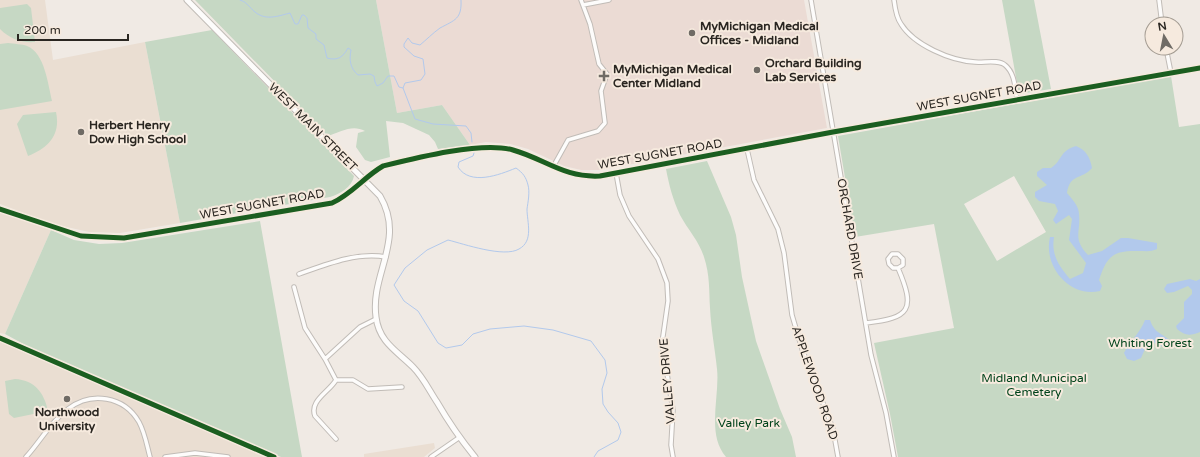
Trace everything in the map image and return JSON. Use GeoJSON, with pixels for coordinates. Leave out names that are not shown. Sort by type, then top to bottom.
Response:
{"type":"FeatureCollection","features":[{"type":"Feature","properties":{"kind":"street","name":"WEST MAIN STREET"},"geometry":{"type":"LineString","coordinates":[[188,0],[380,196],[388,214],[390,234],[375,302],[376,319],[385,342],[418,372],[460,437],[475,457]]}},
{"type":"Feature","properties":{"kind":"street"},"geometry":{"type":"LineString","coordinates":[[553,167],[568,140],[598,131],[604,126],[605,120],[600,91],[606,74],[599,64],[590,24],[581,0]]}},
{"type":"Feature","properties":{"kind":"street"},"geometry":{"type":"LineString","coordinates":[[583,5],[609,0]]}},
{"type":"Feature","properties":{"kind":"street","name":"ORCHARD DRIVE"},"geometry":{"type":"LineString","coordinates":[[811,0],[873,364],[886,413],[894,457]]}},
{"type":"Feature","properties":{"kind":"street"},"geometry":{"type":"LineString","coordinates":[[894,0],[900,23],[907,32],[926,46],[944,56],[974,62],[997,62],[1004,64],[1010,70],[1017,99]]}},
{"type":"Feature","properties":{"kind":"street"},"geometry":{"type":"LineString","coordinates":[[1159,0],[1161,16]]}},
{"type":"Feature","properties":{"kind":"street"},"geometry":{"type":"LineString","coordinates":[[1167,56],[1170,73]]}},
{"type":"Feature","properties":{"kind":"street","name":"WEST SUGNET ROAD"},"geometry":{"type":"LineString","coordinates":[[0,209],[81,236],[124,238],[332,203],[344,198],[364,180],[383,166],[481,147],[512,149],[553,167],[580,176],[591,176],[616,173],[1017,99],[1200,68]]}},
{"type":"Feature","properties":{"kind":"street","name":"APPLEWOOD ROAD"},"geometry":{"type":"LineString","coordinates":[[747,148],[754,180],[778,229],[794,321],[806,361],[831,424],[838,457]]}},
{"type":"Feature","properties":{"kind":"street","name":"VALLEY DRIVE"},"geometry":{"type":"LineString","coordinates":[[616,173],[620,195],[629,216],[658,259],[666,283],[668,302],[662,343],[673,410],[671,445],[673,457]]}},
{"type":"Feature","properties":{"kind":"street"},"geometry":{"type":"LineString","coordinates":[[299,274],[325,264],[363,254],[386,257]]}},
{"type":"Feature","properties":{"kind":"street"},"geometry":{"type":"LineString","coordinates":[[892,254],[898,254],[903,259],[903,265],[898,268],[893,268],[889,264],[888,259],[892,254]]}},
{"type":"Feature","properties":{"kind":"street"},"geometry":{"type":"LineString","coordinates":[[866,323],[896,318],[903,313],[908,300],[898,268]]}},
{"type":"Feature","properties":{"kind":"street"},"geometry":{"type":"LineString","coordinates":[[294,286],[305,328],[325,359],[336,380]]}},
{"type":"Feature","properties":{"kind":"street"},"geometry":{"type":"LineString","coordinates":[[325,359],[360,327],[376,319]]}},
{"type":"Feature","properties":{"kind":"street"},"geometry":{"type":"LineString","coordinates":[[336,439],[313,412],[316,402],[336,380],[353,380],[368,389],[402,387]]}},
{"type":"Feature","properties":{"kind":"street"},"geometry":{"type":"LineString","coordinates":[[26,457],[67,409],[78,403],[96,398],[107,398],[120,403],[134,416],[142,430],[150,457]]}},
{"type":"Feature","properties":{"kind":"street"},"geometry":{"type":"LineString","coordinates":[[431,457],[460,437]]}},
{"type":"Feature","properties":{"kind":"street"},"geometry":{"type":"LineString","coordinates":[[165,457],[195,453],[228,457]]}},
{"type":"Feature","properties":{"kind":"shaded area","name":"Herbert Henry Dow High School"},"geometry":{"type":"Polygon","coordinates":[[[0,0],[45,0],[53,60],[145,42],[180,223],[120,233],[89,232],[53,224],[0,204],[0,0]]]}},
{"type":"Feature","properties":{"kind":"shaded area","name":"MyMichigan Medical Center Midland"},"geometry":{"type":"Polygon","coordinates":[[[376,0],[804,0],[827,128],[600,170],[581,170],[564,166],[528,149],[510,144],[486,142],[470,145],[442,105],[397,113],[376,0]]]}},
{"type":"Feature","properties":{"kind":"shaded area"},"geometry":{"type":"Polygon","coordinates":[[[0,212],[51,230],[5,334],[0,333],[0,212]]]}},
{"type":"Feature","properties":{"kind":"shaded area","name":"Northwood University"},"geometry":{"type":"Polygon","coordinates":[[[0,341],[268,457],[0,457],[0,341]]]}},
{"type":"Feature","properties":{"kind":"shaded area"},"geometry":{"type":"Polygon","coordinates":[[[434,443],[435,448],[424,457],[364,457],[364,454],[434,443]]]}},
{"type":"Feature","properties":{"kind":"green space"},"geometry":{"type":"Polygon","coordinates":[[[195,0],[376,0],[397,113],[442,105],[470,145],[438,149],[435,142],[429,135],[403,123],[386,121],[390,157],[371,162],[365,160],[356,147],[358,133],[365,131],[351,128],[328,136],[195,0]]]}},
{"type":"Feature","properties":{"kind":"green space"},"geometry":{"type":"Polygon","coordinates":[[[1002,0],[1034,0],[1051,89],[1019,94],[1002,0]]]}},
{"type":"Feature","properties":{"kind":"green space"},"geometry":{"type":"Polygon","coordinates":[[[27,4],[31,8],[35,42],[16,40],[0,29],[0,8],[27,4]]]}},
{"type":"Feature","properties":{"kind":"green space"},"geometry":{"type":"Polygon","coordinates":[[[212,30],[354,176],[351,184],[345,190],[330,197],[180,223],[145,42],[212,30]]]}},
{"type":"Feature","properties":{"kind":"green space"},"geometry":{"type":"Polygon","coordinates":[[[8,43],[27,46],[38,55],[45,70],[52,101],[0,110],[0,44],[8,43]]]}},
{"type":"Feature","properties":{"kind":"green space"},"geometry":{"type":"Polygon","coordinates":[[[1171,76],[1179,127],[1200,124],[1200,457],[898,457],[874,343],[954,328],[934,224],[855,237],[838,136],[1171,76]],[[1014,176],[964,204],[997,261],[1046,232],[1014,176]]]}},
{"type":"Feature","properties":{"kind":"green space"},"geometry":{"type":"Polygon","coordinates":[[[56,112],[57,127],[55,134],[47,145],[28,156],[17,124],[23,115],[56,112]]]}},
{"type":"Feature","properties":{"kind":"green space","name":"Valley Park"},"geometry":{"type":"Polygon","coordinates":[[[707,161],[731,217],[736,235],[742,277],[756,341],[780,409],[792,437],[796,457],[726,457],[720,448],[715,426],[717,369],[711,324],[707,270],[704,257],[699,246],[680,215],[668,181],[666,169],[707,161]]]}},
{"type":"Feature","properties":{"kind":"green space"},"geometry":{"type":"Polygon","coordinates":[[[260,221],[302,457],[281,457],[40,353],[5,334],[51,230],[74,240],[99,244],[122,243],[260,221]]]}},
{"type":"Feature","properties":{"kind":"green space"},"geometry":{"type":"Polygon","coordinates":[[[15,379],[28,382],[37,388],[44,398],[48,411],[14,418],[9,414],[5,381],[15,379]]]}},
{"type":"Feature","properties":{"kind":"water"},"geometry":{"type":"Polygon","coordinates":[[[1076,146],[1087,154],[1092,168],[1071,182],[1067,193],[1078,208],[1079,240],[1083,249],[1088,255],[1102,251],[1121,238],[1157,243],[1157,249],[1153,251],[1130,251],[1117,253],[1112,256],[1105,265],[1099,280],[1102,286],[1100,291],[1089,292],[1078,290],[1061,278],[1050,259],[1050,237],[1054,237],[1053,243],[1055,255],[1062,269],[1070,279],[1083,273],[1086,263],[1069,240],[1072,219],[1069,215],[1056,224],[1053,220],[1058,211],[1055,204],[1039,201],[1035,197],[1035,192],[1047,185],[1037,176],[1037,172],[1043,168],[1051,168],[1058,162],[1067,150],[1076,146]]]}},
{"type":"Feature","properties":{"kind":"water"},"geometry":{"type":"Polygon","coordinates":[[[1190,279],[1196,281],[1200,279],[1200,332],[1188,335],[1177,329],[1176,326],[1184,318],[1184,302],[1192,294],[1192,290],[1188,286],[1174,292],[1167,293],[1164,289],[1167,284],[1190,279]]]}},
{"type":"Feature","properties":{"kind":"water"},"geometry":{"type":"Polygon","coordinates":[[[1145,320],[1150,320],[1154,328],[1171,342],[1166,347],[1157,345],[1151,340],[1148,342],[1141,358],[1134,361],[1127,359],[1124,353],[1145,320]]]}},
{"type":"Feature","properties":{"kind":"waterway"},"geometry":{"type":"LineString","coordinates":[[240,0],[246,3],[259,15],[272,17],[290,13],[295,24],[298,24],[302,15],[304,15],[307,18],[308,28],[316,34],[316,39],[324,45],[327,58],[340,58],[348,48],[351,50],[350,60],[352,67],[358,75],[370,74],[374,76],[377,86],[383,83],[388,76],[394,76],[399,87],[403,88]]}},
{"type":"Feature","properties":{"kind":"waterway"},"geometry":{"type":"LineString","coordinates":[[461,0],[459,15],[454,21],[440,28],[420,45],[412,43],[408,38],[404,44],[404,47],[414,56],[423,59],[425,74],[421,80],[405,83],[403,88],[415,119],[433,124],[466,126],[471,133],[472,142]]}},
{"type":"Feature","properties":{"kind":"waterway"},"geometry":{"type":"LineString","coordinates":[[474,153],[473,156],[459,162],[458,167],[463,173],[477,178],[493,176],[516,168],[525,177],[529,191],[527,209],[529,231],[527,241],[524,246],[519,249],[504,252],[484,249],[448,240],[427,250],[405,268],[394,285],[404,301],[418,311],[438,343],[446,348],[462,345],[473,334],[490,329],[524,326],[553,330],[591,341],[605,360],[607,373],[602,389],[603,404],[618,423],[621,432],[618,440],[598,451],[594,457]]}},
{"type":"Feature","properties":{"kind":"cycle path"},"geometry":{"type":"LineString","coordinates":[[0,209],[81,236],[124,238],[332,203],[346,195],[383,166],[448,152],[484,148],[513,150],[565,171],[587,176],[600,176],[833,132],[1200,68]]}},
{"type":"Feature","properties":{"kind":"cycle path"},"geometry":{"type":"LineString","coordinates":[[0,338],[274,457]]}},
{"type":"Feature","properties":{"kind":"place","name":"MyMichigan Medical Offices - Midland"},"geometry":{"type":"Point","coordinates":[692,33]}},
{"type":"Feature","properties":{"kind":"place","name":"Orchard Building Lab Services"},"geometry":{"type":"Point","coordinates":[757,70]}},
{"type":"Feature","properties":{"kind":"place","name":"MyMichigan Medical Center Midland"},"geometry":{"type":"Point","coordinates":[604,76]}},
{"type":"Feature","properties":{"kind":"place","name":"Herbert Henry Dow High School"},"geometry":{"type":"Point","coordinates":[81,132]}},
{"type":"Feature","properties":{"kind":"place","name":"Northwood University"},"geometry":{"type":"Point","coordinates":[67,399]}},
{"type":"Feature","properties":{"kind":"park label","name":"Whiting Forest"},"geometry":{"type":"Point","coordinates":[1150,343]}},
{"type":"Feature","properties":{"kind":"park label","name":"Midland Municipal Cemetery"},"geometry":{"type":"Point","coordinates":[1034,385]}}]}
